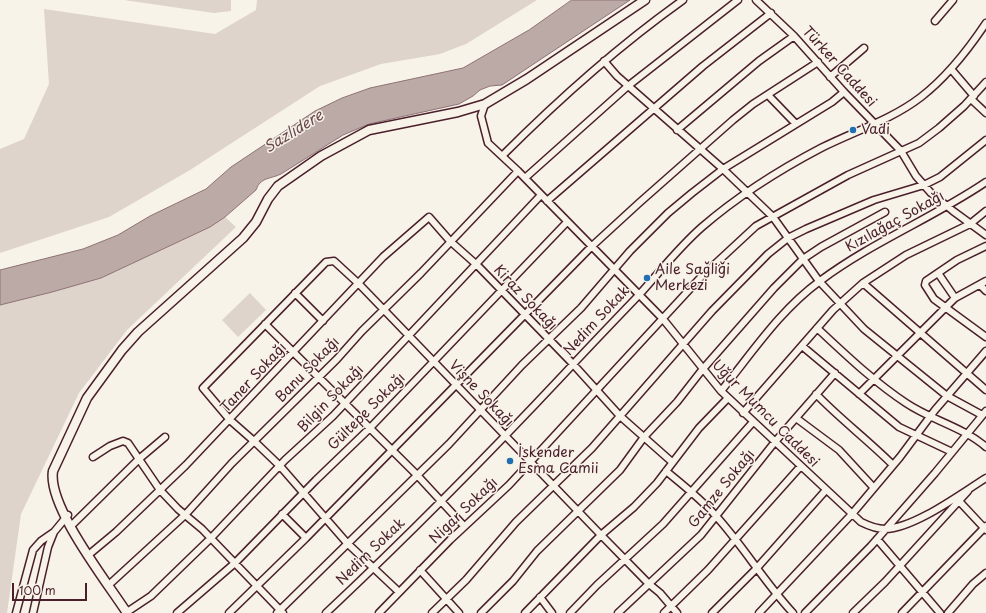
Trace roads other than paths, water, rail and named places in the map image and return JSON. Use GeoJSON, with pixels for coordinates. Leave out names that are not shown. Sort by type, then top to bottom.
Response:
{"type":"FeatureCollection","features":[{"type":"Feature","properties":{"kind":"main road"},"geometry":{"type":"LineString","coordinates":[[129,612],[66,517],[51,481],[53,471],[87,398],[138,332],[243,238],[256,222],[272,193],[278,186],[321,156],[370,130],[458,112],[485,104],[527,79],[645,0]]}},
{"type":"Feature","properties":{"kind":"main road"},"geometry":{"type":"LineString","coordinates":[[66,517],[73,524],[112,582],[129,612]]}},
{"type":"Feature","properties":{"kind":"street"},"geometry":{"type":"LineString","coordinates":[[502,156],[546,112],[626,41],[683,0]]}},
{"type":"Feature","properties":{"kind":"street"},"geometry":{"type":"LineString","coordinates":[[525,178],[628,86],[738,0]]}},
{"type":"Feature","properties":{"kind":"street","name":"Türker Caddesi"},"geometry":{"type":"LineString","coordinates":[[756,0],[794,36],[830,77],[901,151],[924,185],[948,207],[986,235]]}},
{"type":"Feature","properties":{"kind":"street"},"geometry":{"type":"LineString","coordinates":[[935,21],[953,0]]}},
{"type":"Feature","properties":{"kind":"street"},"geometry":{"type":"LineString","coordinates":[[546,200],[703,66],[771,13]]}},
{"type":"Feature","properties":{"kind":"street","name":"Nedim Sokak"},"geometry":{"type":"LineString","coordinates":[[326,613],[374,568],[441,501],[639,295],[676,252],[723,209],[786,167],[823,147],[875,124],[900,111],[921,97],[951,69],[986,23]]}},
{"type":"Feature","properties":{"kind":"street"},"geometry":{"type":"LineString","coordinates":[[677,130],[758,61],[794,36]]}},
{"type":"Feature","properties":{"kind":"street"},"geometry":{"type":"LineString","coordinates":[[830,77],[864,48]]}},
{"type":"Feature","properties":{"kind":"street"},"geometry":{"type":"LineString","coordinates":[[604,61],[628,86],[723,169],[773,217],[819,281],[839,304],[897,356],[947,396],[984,413],[877,539],[805,613]]}},
{"type":"Feature","properties":{"kind":"street"},"geometry":{"type":"LineString","coordinates":[[229,613],[325,519],[591,247],[639,202],[733,120],[818,62]]}},
{"type":"Feature","properties":{"kind":"street"},"geometry":{"type":"LineString","coordinates":[[951,69],[986,113]]}},
{"type":"Feature","properties":{"kind":"street","name":"Nigar Sokağı"},"geometry":{"type":"LineString","coordinates":[[379,613],[464,526],[530,462],[701,277],[756,226],[848,174],[919,143],[939,128],[973,97],[986,82]]}},
{"type":"Feature","properties":{"kind":"street"},"geometry":{"type":"LineString","coordinates":[[93,457],[110,446],[123,441],[128,443],[160,490],[211,538],[280,612],[581,308],[613,270],[668,213],[723,169],[832,102],[844,92]]}},
{"type":"Feature","properties":{"kind":"street"},"geometry":{"type":"LineString","coordinates":[[768,95],[796,124]]}},
{"type":"Feature","properties":{"kind":"street","name":"Uğur Mumcu Caddesi"},"geometry":{"type":"LineString","coordinates":[[485,104],[481,116],[488,143],[525,178],[613,270],[663,319],[702,370],[721,391],[774,443],[861,522],[873,528],[885,529],[902,526],[986,478]]}},
{"type":"Feature","properties":{"kind":"street"},"geometry":{"type":"LineString","coordinates":[[432,613],[466,580],[516,522],[554,486],[620,416],[743,278],[768,254],[788,238],[874,200],[924,185],[945,174],[986,140]]}},
{"type":"Feature","properties":{"kind":"street","name":"Banu Sokağı"},"geometry":{"type":"LineString","coordinates":[[112,582],[185,515],[232,463],[255,442],[318,378],[518,171]]}},
{"type":"Feature","properties":{"kind":"street","name":"Kızılağaç Sokağı"},"geometry":{"type":"LineString","coordinates":[[721,391],[791,306],[819,281],[893,234],[948,207],[986,182]]}},
{"type":"Feature","properties":{"kind":"street","name":"Bilgin Sokağı"},"geometry":{"type":"LineString","coordinates":[[129,612],[151,596],[211,538],[409,336],[541,195]]}},
{"type":"Feature","properties":{"kind":"street"},"geometry":{"type":"LineString","coordinates":[[744,413],[839,304],[863,284],[906,255],[970,224],[986,211]]}},
{"type":"Feature","properties":{"kind":"street"},"geometry":{"type":"LineString","coordinates":[[481,613],[513,581],[537,551],[620,470],[644,436],[677,402],[702,370],[774,288],[803,259],[821,247],[885,212]]}},
{"type":"Feature","properties":{"kind":"street","name":"Kiraz Sokağı"},"geometry":{"type":"LineString","coordinates":[[429,217],[450,241],[477,265],[548,340],[573,364],[620,416],[672,462]]}},
{"type":"Feature","properties":{"kind":"street","name":"Taner Sokağı"},"geometry":{"type":"LineString","coordinates":[[92,552],[116,532],[160,490],[230,420],[383,257],[429,217]]}},
{"type":"Feature","properties":{"kind":"street","name":"Gültepe Sokağı"},"geometry":{"type":"LineString","coordinates":[[177,613],[235,563],[302,494],[369,429],[568,222]]}},
{"type":"Feature","properties":{"kind":"street"},"geometry":{"type":"LineString","coordinates":[[986,246],[957,260],[926,281],[925,285],[934,299],[986,337]]}},
{"type":"Feature","properties":{"kind":"street","name":"Vişne Sokağı"},"geometry":{"type":"LineString","coordinates":[[295,293],[326,262],[334,261],[359,284],[578,512],[649,584],[660,593],[677,613]]}},
{"type":"Feature","properties":{"kind":"street"},"geometry":{"type":"LineString","coordinates":[[938,273],[955,298]]}},
{"type":"Feature","properties":{"kind":"street"},"geometry":{"type":"LineString","coordinates":[[859,394],[944,307],[955,298],[983,283],[986,291]]}},
{"type":"Feature","properties":{"kind":"street"},"geometry":{"type":"LineString","coordinates":[[863,284],[986,390]]}},
{"type":"Feature","properties":{"kind":"street"},"geometry":{"type":"LineString","coordinates":[[323,321],[295,293],[203,388],[230,420],[280,466],[302,494],[347,543],[399,592]]}},
{"type":"Feature","properties":{"kind":"street"},"geometry":{"type":"LineString","coordinates":[[265,324],[293,354],[417,475],[464,526]]}},
{"type":"Feature","properties":{"kind":"street"},"geometry":{"type":"LineString","coordinates":[[817,328],[875,379],[907,404],[930,417],[967,434],[986,448]]}},
{"type":"Feature","properties":{"kind":"street"},"geometry":{"type":"LineString","coordinates":[[802,346],[899,427],[952,452]]}},
{"type":"Feature","properties":{"kind":"street"},"geometry":{"type":"LineString","coordinates":[[759,613],[852,514],[893,465],[947,396],[986,351]]}},
{"type":"Feature","properties":{"kind":"street"},"geometry":{"type":"LineString","coordinates":[[978,361],[986,358]]}},
{"type":"Feature","properties":{"kind":"street","name":"Gamze Sokağı"},"geometry":{"type":"LineString","coordinates":[[618,613],[701,535],[774,443],[835,372]]}},
{"type":"Feature","properties":{"kind":"street"},"geometry":{"type":"LineString","coordinates":[[816,394],[840,419],[866,439],[893,465]]}},
{"type":"Feature","properties":{"kind":"street"},"geometry":{"type":"LineString","coordinates":[[525,613],[601,535],[634,507],[657,483],[700,428],[728,398]]}},
{"type":"Feature","properties":{"kind":"street"},"geometry":{"type":"LineString","coordinates":[[796,418],[839,450],[874,488]]}},
{"type":"Feature","properties":{"kind":"street"},"geometry":{"type":"LineString","coordinates":[[570,613],[597,585],[663,524],[753,422]]}},
{"type":"Feature","properties":{"kind":"street"},"geometry":{"type":"LineString","coordinates":[[73,524],[139,459],[165,437]]}},
{"type":"Feature","properties":{"kind":"street"},"geometry":{"type":"LineString","coordinates":[[664,613],[735,541],[800,467]]}},
{"type":"Feature","properties":{"kind":"street"},"geometry":{"type":"LineString","coordinates":[[666,471],[692,492],[716,516],[776,595],[793,613]]}},
{"type":"Feature","properties":{"kind":"street"},"geometry":{"type":"LineString","coordinates":[[853,613],[973,486]]}},
{"type":"Feature","properties":{"kind":"street"},"geometry":{"type":"LineString","coordinates":[[712,613],[756,569],[826,490]]}},
{"type":"Feature","properties":{"kind":"street"},"geometry":{"type":"LineString","coordinates":[[902,613],[985,528],[959,501]]}},
{"type":"Feature","properties":{"kind":"street"},"geometry":{"type":"LineString","coordinates":[[282,514],[306,538]]}},
{"type":"Feature","properties":{"kind":"street"},"geometry":{"type":"LineString","coordinates":[[16,613],[33,550],[41,541],[54,532],[66,517]]}},
{"type":"Feature","properties":{"kind":"street"},"geometry":{"type":"LineString","coordinates":[[33,613],[48,547],[54,532]]}},
{"type":"Feature","properties":{"kind":"street"},"geometry":{"type":"LineString","coordinates":[[877,539],[940,613]]}},
{"type":"Feature","properties":{"kind":"street"},"geometry":{"type":"LineString","coordinates":[[420,570],[459,613]]}},
{"type":"Feature","properties":{"kind":"street"},"geometry":{"type":"LineString","coordinates":[[948,613],[973,584],[986,573]]}},
{"type":"Feature","properties":{"kind":"street"},"geometry":{"type":"LineString","coordinates":[[540,597],[552,613]]}},
{"type":"Feature","properties":{"kind":"water","name":"Sazlıdere"},"geometry":{"type":"Polygon","coordinates":[[[572,0],[630,0],[502,85],[490,86],[480,90],[459,104],[369,124],[343,135],[281,174],[266,179],[260,183],[256,190],[225,217],[210,227],[101,278],[0,305],[0,270],[83,249],[118,235],[150,216],[206,189],[231,167],[315,111],[342,98],[370,88],[463,68],[529,30],[572,0]]]}},
{"type":"Feature","properties":{"kind":"place","name":"Vadi"},"geometry":{"type":"Point","coordinates":[853,130]}},
{"type":"Feature","properties":{"kind":"place","name":"Aile Sağliği Merkezi"},"geometry":{"type":"Point","coordinates":[647,278]}},
{"type":"Feature","properties":{"kind":"place","name":"İskender Esma Camii"},"geometry":{"type":"Point","coordinates":[510,461]}}]}
